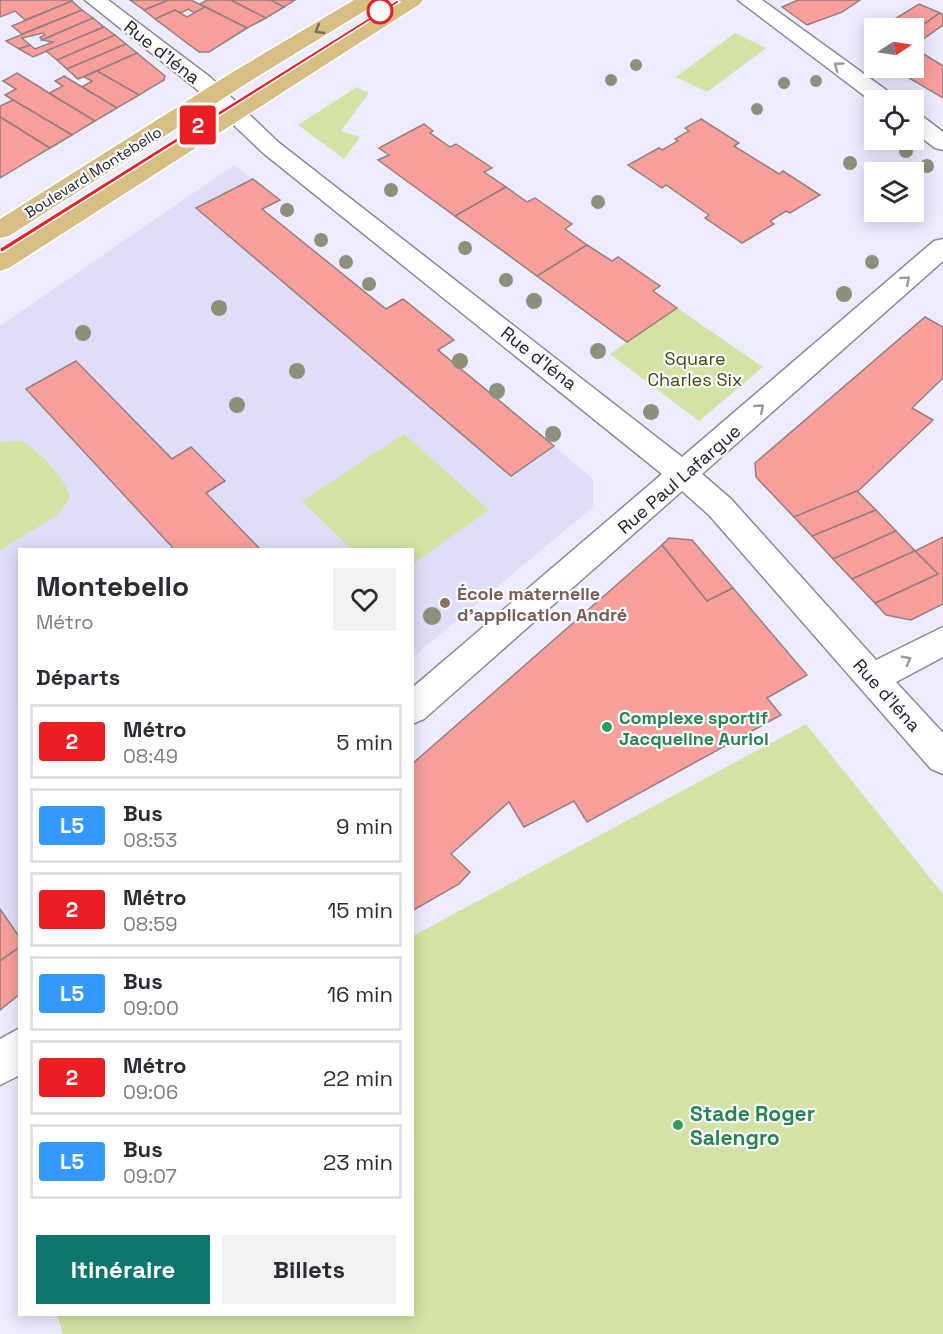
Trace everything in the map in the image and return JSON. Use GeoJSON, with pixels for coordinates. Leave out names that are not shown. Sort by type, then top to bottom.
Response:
{"type":"FeatureCollection","features":[{"type":"Feature","properties":{"kind":"main road","name":"Boulevard Montebello"},"geometry":{"type":"LineString","coordinates":[[0,230],[369,0]]}},
{"type":"Feature","properties":{"kind":"main road","name":"Boulevard Montebello"},"geometry":{"type":"LineString","coordinates":[[0,262],[235,115],[412,0]]}},
{"type":"Feature","properties":{"kind":"street","name":"Rue d'Iéna"},"geometry":{"type":"LineString","coordinates":[[95,0],[202,82],[235,115],[332,197],[684,474],[720,507],[943,758]]}},
{"type":"Feature","properties":{"kind":"street"},"geometry":{"type":"LineString","coordinates":[[748,0],[871,90]]}},
{"type":"Feature","properties":{"kind":"street"},"geometry":{"type":"LineString","coordinates":[[924,129],[943,143]]}},
{"type":"Feature","properties":{"kind":"street","name":"Rue Paul Lafargue"},"geometry":{"type":"LineString","coordinates":[[414,707],[943,247]]}},
{"type":"Feature","properties":{"kind":"street"},"geometry":{"type":"LineString","coordinates":[[872,678],[943,641]]}},
{"type":"Feature","properties":{"kind":"street"},"geometry":{"type":"LineString","coordinates":[[0,1065],[18,1050]]}},
{"type":"Feature","properties":{"kind":"shaded area","name":"École maternelle d'application André"},"geometry":{"type":"Polygon","coordinates":[[[234,165],[280,200],[263,210],[386,308],[403,299],[454,340],[438,350],[593,479],[593,507],[414,656],[414,548],[18,548],[18,996],[0,1010],[0,326],[234,165]]]}},
{"type":"Feature","properties":{"kind":"green space"},"geometry":{"type":"Polygon","coordinates":[[[735,33],[766,48],[707,92],[676,77],[735,33]]]}},
{"type":"Feature","properties":{"kind":"green space"},"geometry":{"type":"Polygon","coordinates":[[[357,87],[369,93],[341,131],[360,137],[344,159],[298,125],[357,87]]]}},
{"type":"Feature","properties":{"kind":"green space","name":"Square Charles Six"},"geometry":{"type":"Polygon","coordinates":[[[677,308],[763,367],[699,421],[610,354],[677,308]]]}},
{"type":"Feature","properties":{"kind":"green space"},"geometry":{"type":"Polygon","coordinates":[[[404,434],[489,510],[414,563],[414,548],[350,548],[302,501],[404,434]]]}},
{"type":"Feature","properties":{"kind":"green space"},"geometry":{"type":"Polygon","coordinates":[[[20,441],[51,466],[64,484],[69,499],[58,515],[0,550],[0,442],[20,441]]]}},
{"type":"Feature","properties":{"kind":"green space","name":"Stade Roger Salengro"},"geometry":{"type":"Polygon","coordinates":[[[806,724],[943,894],[943,1334],[63,1334],[58,1316],[414,1316],[414,935],[806,724]]]}},
{"type":"Feature","properties":{"kind":"building"},"geometry":{"type":"Polygon","coordinates":[[[0,0],[72,1],[25,20],[15,11],[0,17],[0,0]]]}},
{"type":"Feature","properties":{"kind":"building"},"geometry":{"type":"Polygon","coordinates":[[[130,0],[169,0],[144,10],[130,0]]]}},
{"type":"Feature","properties":{"kind":"building"},"geometry":{"type":"Polygon","coordinates":[[[169,0],[191,0],[205,7],[195,13],[188,9],[181,13],[175,10],[155,19],[144,10],[169,0]]]}},
{"type":"Feature","properties":{"kind":"building"},"geometry":{"type":"Polygon","coordinates":[[[207,0],[231,0],[266,18],[247,28],[200,4],[207,0]]]}},
{"type":"Feature","properties":{"kind":"building"},"geometry":{"type":"Polygon","coordinates":[[[231,0],[271,0],[284,7],[266,18],[231,0]]]}},
{"type":"Feature","properties":{"kind":"building"},"geometry":{"type":"Polygon","coordinates":[[[271,0],[295,0],[284,7],[271,0]]]}},
{"type":"Feature","properties":{"kind":"building"},"geometry":{"type":"Polygon","coordinates":[[[798,0],[860,0],[842,12],[807,25],[782,7],[798,0]]]}},
{"type":"Feature","properties":{"kind":"building"},"geometry":{"type":"Polygon","coordinates":[[[72,1],[82,10],[22,34],[12,26],[72,1]]]}},
{"type":"Feature","properties":{"kind":"building"},"geometry":{"type":"Polygon","coordinates":[[[919,4],[940,13],[924,24],[924,18],[896,18],[919,4]]]}},
{"type":"Feature","properties":{"kind":"building"},"geometry":{"type":"Polygon","coordinates":[[[205,7],[247,28],[209,52],[199,52],[155,19],[175,10],[187,17],[205,7]]]}},
{"type":"Feature","properties":{"kind":"building"},"geometry":{"type":"Polygon","coordinates":[[[82,10],[93,18],[42,40],[40,37],[45,35],[43,33],[22,38],[30,45],[19,49],[6,41],[82,10]]]}},
{"type":"Feature","properties":{"kind":"building"},"geometry":{"type":"Polygon","coordinates":[[[940,13],[943,15],[943,25],[924,38],[924,24],[940,13]]]}},
{"type":"Feature","properties":{"kind":"building"},"geometry":{"type":"Polygon","coordinates":[[[93,18],[104,27],[33,57],[19,49],[30,45],[35,49],[53,42],[42,40],[93,18]]]}},
{"type":"Feature","properties":{"kind":"building"},"geometry":{"type":"Polygon","coordinates":[[[104,27],[115,35],[57,60],[46,51],[104,27]]]}},
{"type":"Feature","properties":{"kind":"building"},"geometry":{"type":"Polygon","coordinates":[[[115,35],[126,44],[67,69],[57,60],[115,35]]]}},
{"type":"Feature","properties":{"kind":"building"},"geometry":{"type":"Polygon","coordinates":[[[126,44],[137,53],[78,79],[67,69],[126,44]]]}},
{"type":"Feature","properties":{"kind":"building"},"geometry":{"type":"Polygon","coordinates":[[[137,53],[165,76],[164,80],[139,95],[97,71],[137,53]]]}},
{"type":"Feature","properties":{"kind":"building"},"geometry":{"type":"Polygon","coordinates":[[[924,54],[943,66],[943,98],[909,78],[924,78],[924,54]]]}},
{"type":"Feature","properties":{"kind":"building"},"geometry":{"type":"Polygon","coordinates":[[[97,71],[139,95],[117,108],[82,87],[92,81],[84,77],[97,71]]]}},
{"type":"Feature","properties":{"kind":"building"},"geometry":{"type":"Polygon","coordinates":[[[17,73],[95,121],[72,135],[13,100],[5,95],[16,89],[3,81],[17,73]]]}},
{"type":"Feature","properties":{"kind":"building"},"geometry":{"type":"Polygon","coordinates":[[[64,76],[117,108],[95,121],[49,93],[63,86],[55,81],[64,76]]]}},
{"type":"Feature","properties":{"kind":"building"},"geometry":{"type":"Polygon","coordinates":[[[13,100],[72,135],[50,148],[0,117],[0,106],[13,100]]]}},
{"type":"Feature","properties":{"kind":"building"},"geometry":{"type":"Polygon","coordinates":[[[0,117],[50,148],[0,178],[0,117]]]}},
{"type":"Feature","properties":{"kind":"building"},"geometry":{"type":"Polygon","coordinates":[[[701,119],[739,143],[734,146],[779,174],[783,171],[820,195],[790,213],[786,211],[770,221],[774,224],[742,243],[705,218],[709,215],[666,185],[662,188],[628,165],[659,148],[662,150],[678,141],[675,139],[689,131],[685,128],[701,119]]]}},
{"type":"Feature","properties":{"kind":"building"},"geometry":{"type":"Polygon","coordinates":[[[424,124],[433,131],[430,133],[450,147],[456,144],[492,168],[484,172],[506,187],[455,216],[378,160],[389,155],[379,148],[424,124]]]}},
{"type":"Feature","properties":{"kind":"building"},"geometry":{"type":"Polygon","coordinates":[[[253,179],[280,200],[262,209],[386,309],[403,299],[454,340],[438,350],[554,446],[511,476],[196,208],[253,179]]]}},
{"type":"Feature","properties":{"kind":"building"},"geometry":{"type":"Polygon","coordinates":[[[506,187],[527,202],[535,198],[572,224],[565,229],[587,245],[537,276],[455,216],[506,187]]]}},
{"type":"Feature","properties":{"kind":"building"},"geometry":{"type":"Polygon","coordinates":[[[587,245],[612,261],[618,257],[660,286],[653,291],[677,308],[627,342],[537,276],[587,245]]]}},
{"type":"Feature","properties":{"kind":"building"},"geometry":{"type":"Polygon","coordinates":[[[925,317],[943,327],[943,378],[912,408],[933,420],[858,491],[794,517],[756,477],[755,463],[925,317]]]}},
{"type":"Feature","properties":{"kind":"building"},"geometry":{"type":"Polygon","coordinates":[[[76,361],[172,459],[191,447],[225,481],[206,493],[259,548],[173,548],[26,389],[76,361]]]}},
{"type":"Feature","properties":{"kind":"building"},"geometry":{"type":"Polygon","coordinates":[[[857,491],[876,510],[812,536],[794,517],[857,491]]]}},
{"type":"Feature","properties":{"kind":"building"},"geometry":{"type":"Polygon","coordinates":[[[876,510],[896,531],[833,559],[812,536],[876,510]]]}},
{"type":"Feature","properties":{"kind":"building"},"geometry":{"type":"Polygon","coordinates":[[[896,531],[915,551],[852,579],[833,559],[896,531]]]}},
{"type":"Feature","properties":{"kind":"building"},"geometry":{"type":"Polygon","coordinates":[[[943,537],[943,604],[911,620],[886,615],[875,603],[938,574],[915,551],[943,537]]]}},
{"type":"Feature","properties":{"kind":"building"},"geometry":{"type":"Polygon","coordinates":[[[669,538],[692,540],[733,588],[707,601],[662,545],[669,538]]]}},
{"type":"Feature","properties":{"kind":"building","name":"Complexe sportif Jacqueline Auriol"},"geometry":{"type":"Polygon","coordinates":[[[662,545],[707,601],[733,588],[807,675],[767,698],[781,715],[587,822],[574,801],[524,827],[509,802],[451,854],[470,872],[459,884],[414,910],[414,762],[662,545]]]}},
{"type":"Feature","properties":{"kind":"building"},"geometry":{"type":"Polygon","coordinates":[[[915,551],[938,574],[875,603],[852,579],[915,551]]]}},
{"type":"Feature","properties":{"kind":"building"},"geometry":{"type":"Polygon","coordinates":[[[0,909],[18,935],[18,948],[0,961],[0,909]]]}},
{"type":"Feature","properties":{"kind":"building"},"geometry":{"type":"Polygon","coordinates":[[[18,948],[18,996],[0,1010],[0,961],[18,948]]]}},
{"type":"Feature","properties":{"kind":"metro line","name":"2"},"geometry":{"type":"LineString","coordinates":[[0,250],[397,0]]}},
{"type":"Feature","properties":{"kind":"place","name":"École maternelle d'application André"},"geometry":{"type":"Point","coordinates":[445,603]}},
{"type":"Feature","properties":{"kind":"place","name":"Complexe sportif Jacqueline Auriol"},"geometry":{"type":"Point","coordinates":[607,727]}},
{"type":"Feature","properties":{"kind":"place","name":"Stade Roger Salengro"},"geometry":{"type":"Point","coordinates":[678,1125]}}]}
